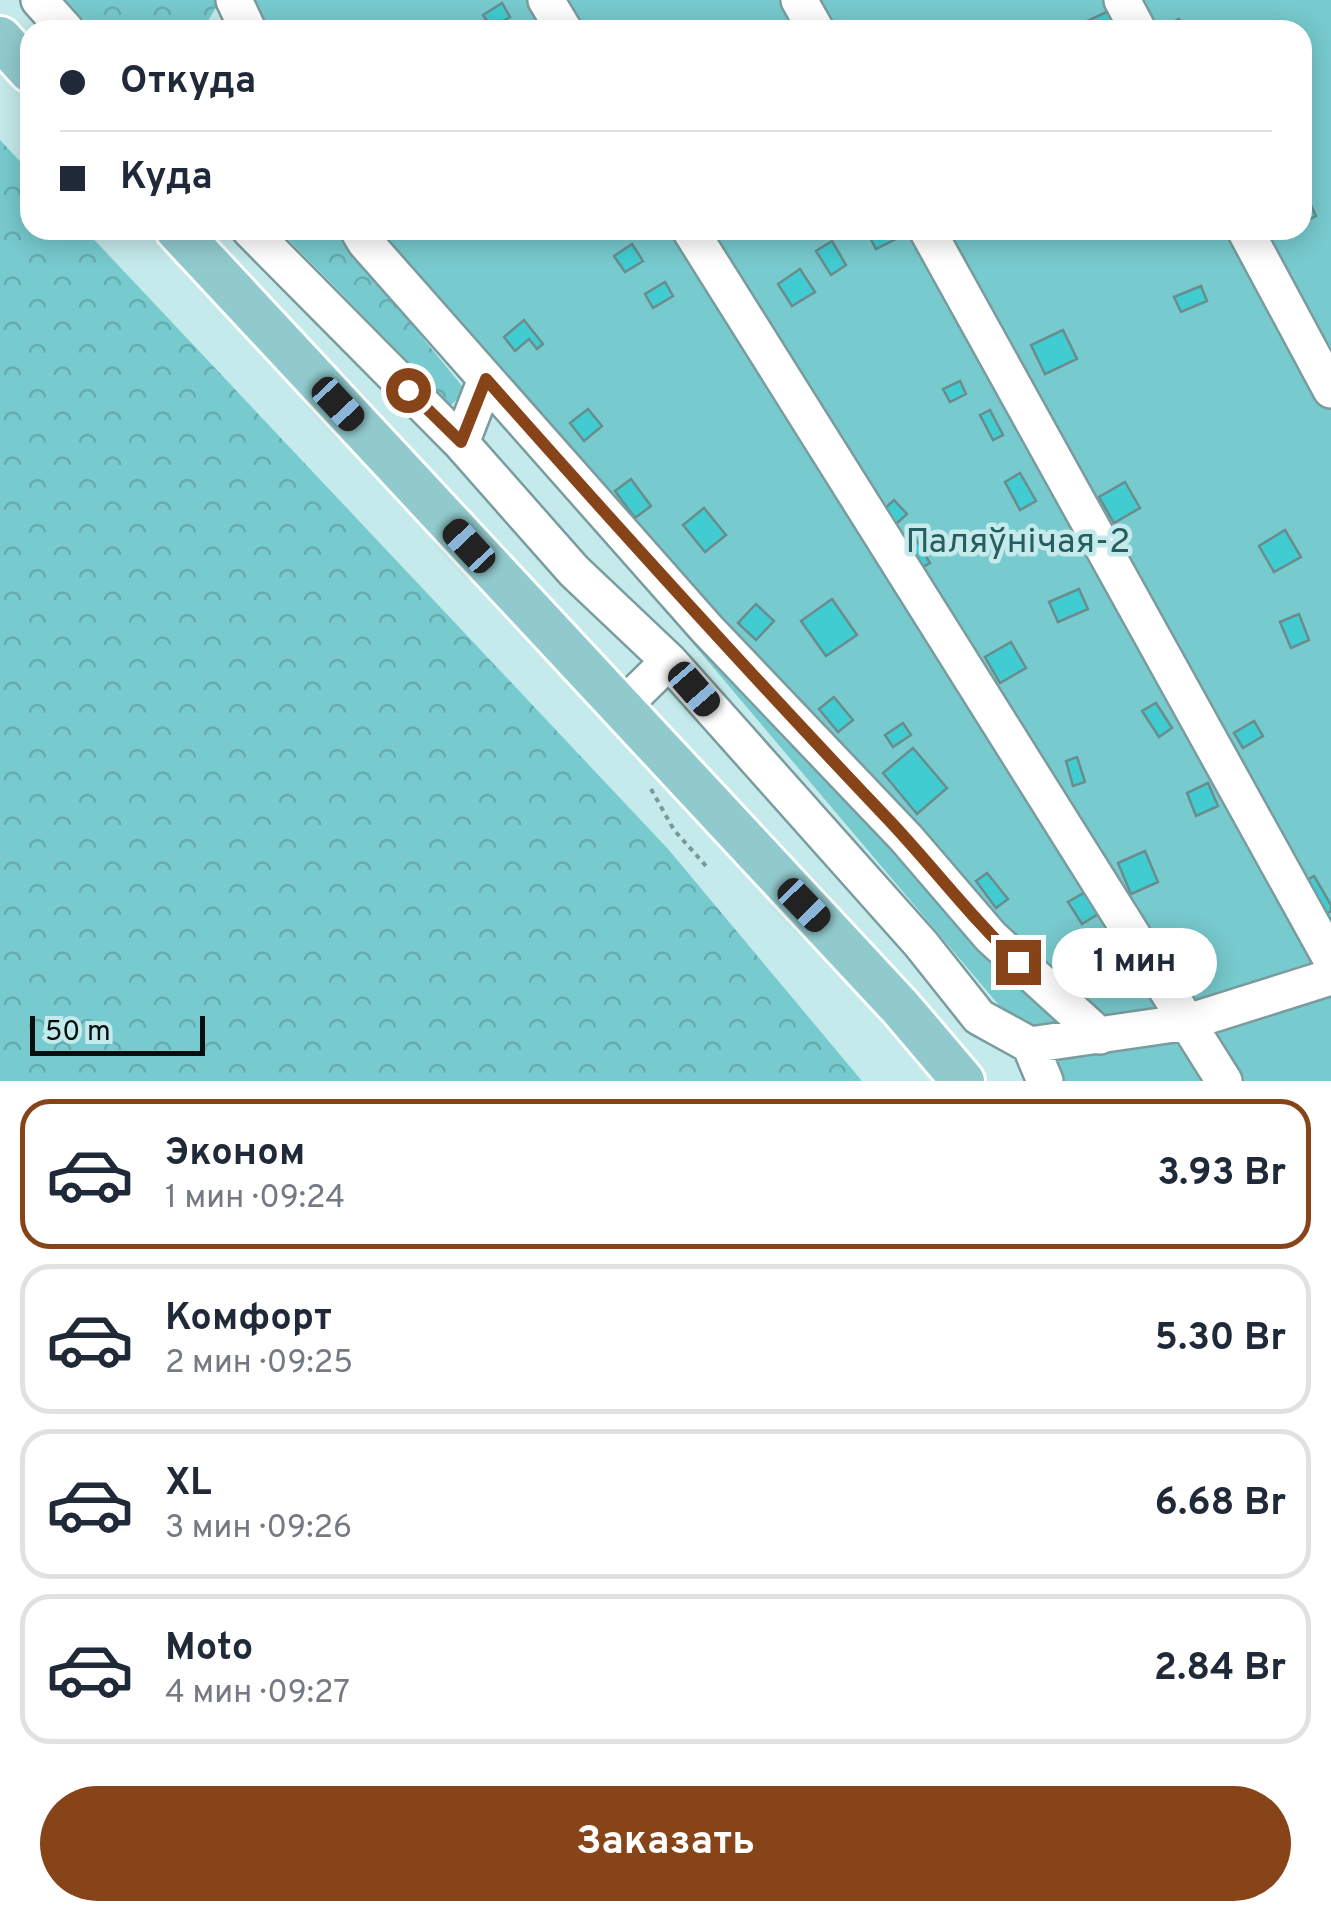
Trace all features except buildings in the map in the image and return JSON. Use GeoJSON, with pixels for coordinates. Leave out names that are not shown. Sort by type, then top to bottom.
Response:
{"type":"FeatureCollection","features":[{"type":"Feature","properties":{"kind":"main road"},"geometry":{"type":"LineString","coordinates":[[0,38],[20,60]]}},
{"type":"Feature","properties":{"kind":"main road"},"geometry":{"type":"LineString","coordinates":[[186,240],[900,1007],[963,1081]]}},
{"type":"Feature","properties":{"kind":"lane"},"geometry":{"type":"LineString","coordinates":[[40,0],[57,20]]}},
{"type":"Feature","properties":{"kind":"lane"},"geometry":{"type":"LineString","coordinates":[[260,240],[461,442],[574,571],[669,660],[921,944],[979,1017],[1030,1046],[1045,1081]]}},
{"type":"Feature","properties":{"kind":"lane"},"geometry":{"type":"LineString","coordinates":[[364,240],[707,628],[906,838],[991,937],[1100,1036]]}},
{"type":"Feature","properties":{"kind":"lane"},"geometry":{"type":"LineString","coordinates":[[696,240],[1224,1081]]}},
{"type":"Feature","properties":{"kind":"lane"},"geometry":{"type":"LineString","coordinates":[[932,240],[1331,959]]}},
{"type":"Feature","properties":{"kind":"lane"},"geometry":{"type":"LineString","coordinates":[[1251,240],[1331,390]]}},
{"type":"Feature","properties":{"kind":"lane"},"geometry":{"type":"LineString","coordinates":[[461,442],[486,379]]}},
{"type":"Feature","properties":{"kind":"lane"},"geometry":{"type":"LineString","coordinates":[[620,709],[669,660]]}},
{"type":"Feature","properties":{"kind":"lane"},"geometry":{"type":"LineString","coordinates":[[1030,1046],[1188,1022],[1331,977]]}},
{"type":"Feature","properties":{"kind":"green space"},"geometry":{"type":"Polygon","coordinates":[[[66,0],[220,0],[209,20],[84,20],[66,0]]]}},
{"type":"Feature","properties":{"kind":"green space","name":"Паляўнічая-2"},"geometry":{"type":"Polygon","coordinates":[[[239,0],[1331,0],[1331,1081],[1057,1081],[1047,1062],[351,240],[1312,240],[1312,20],[248,20],[239,0]]]}},
{"type":"Feature","properties":{"kind":"green space"},"geometry":{"type":"Polygon","coordinates":[[[0,140],[20,161],[20,240],[94,240],[668,849],[862,1081],[0,1081],[0,140]]]}},
{"type":"Feature","properties":{"kind":"green space"},"geometry":{"type":"Polygon","coordinates":[[[289,240],[350,240],[369,272],[466,391],[451,405],[289,240]]]}},
{"type":"Feature","properties":{"kind":"route"},"geometry":{"type":"LineString","coordinates":[[408,390],[461,442],[486,379],[707,628],[1018,962]]}}]}
